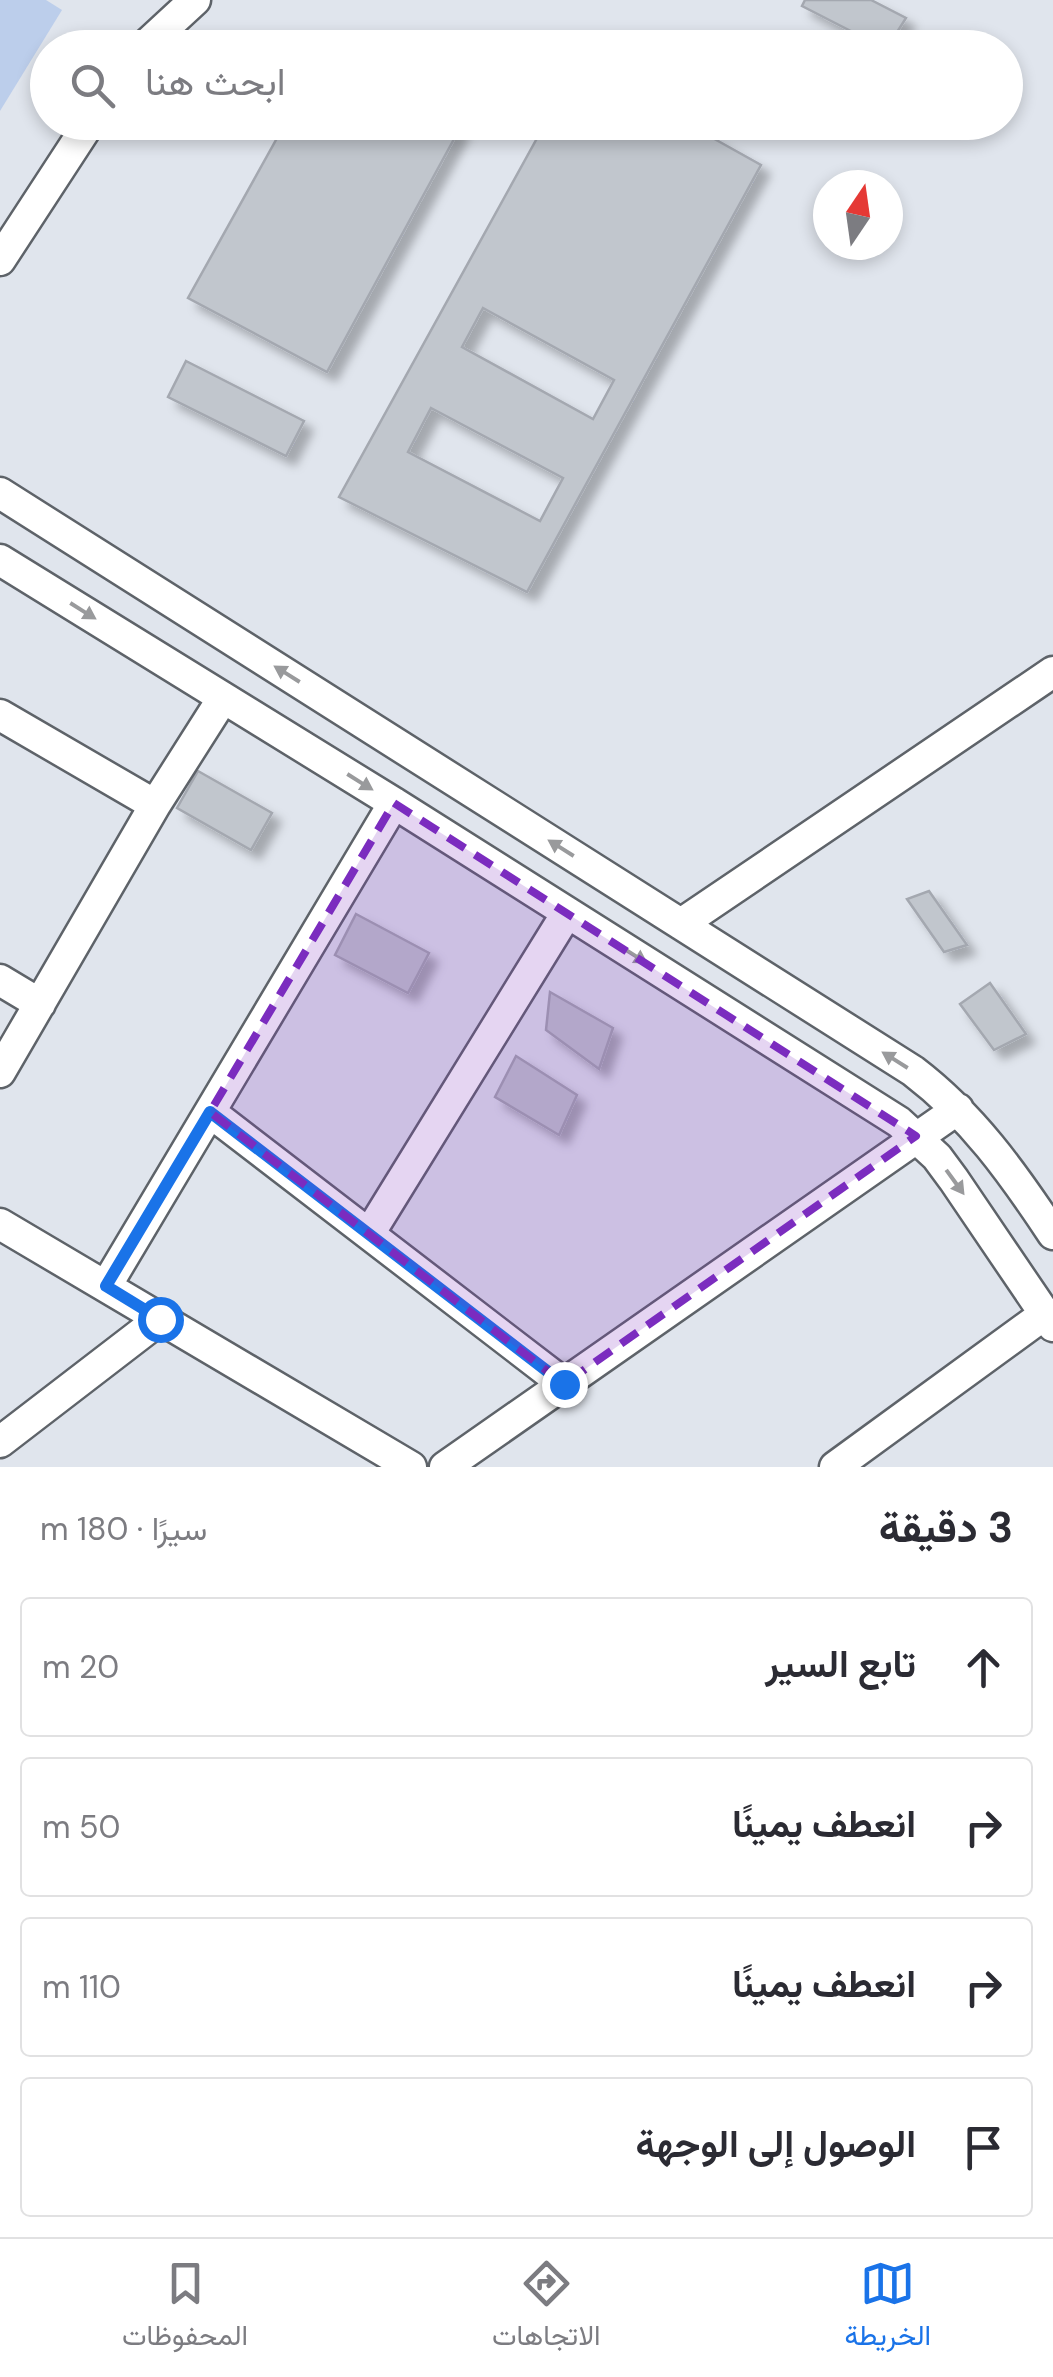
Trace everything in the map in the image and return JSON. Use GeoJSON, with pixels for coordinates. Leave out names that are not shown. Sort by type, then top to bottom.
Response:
{"type":"FeatureCollection","features":[{"type":"Feature","properties":{"kind":"street"},"geometry":{"type":"LineString","coordinates":[[162,30],[195,0]]}},
{"type":"Feature","properties":{"kind":"street"},"geometry":{"type":"LineString","coordinates":[[0,260],[78,140]]}},
{"type":"Feature","properties":{"kind":"street"},"geometry":{"type":"LineString","coordinates":[[0,493],[913,1071],[958,1109],[995,1150],[1053,1234]]}},
{"type":"Feature","properties":{"kind":"street"},"geometry":{"type":"LineString","coordinates":[[0,560],[394,803],[880,1109],[916,1136],[954,1180],[1049,1320],[835,1467]]}},
{"type":"Feature","properties":{"kind":"street"},"geometry":{"type":"LineString","coordinates":[[681,924],[1053,672]]}},
{"type":"Feature","properties":{"kind":"street"},"geometry":{"type":"LineString","coordinates":[[0,1072],[156,804],[223,698]]}},
{"type":"Feature","properties":{"kind":"street"},"geometry":{"type":"LineString","coordinates":[[0,715],[156,804]]}},
{"type":"Feature","properties":{"kind":"street"},"geometry":{"type":"LineString","coordinates":[[106,1286],[394,803]]}},
{"type":"Feature","properties":{"kind":"street"},"geometry":{"type":"LineString","coordinates":[[369,1234],[567,913]]}},
{"type":"Feature","properties":{"kind":"street"},"geometry":{"type":"LineString","coordinates":[[0,980],[40,1004]]}},
{"type":"Feature","properties":{"kind":"street"},"geometry":{"type":"LineString","coordinates":[[445,1467],[958,1109]]}},
{"type":"Feature","properties":{"kind":"street"},"geometry":{"type":"LineString","coordinates":[[210,1112],[564,1384]]}},
{"type":"Feature","properties":{"kind":"street"},"geometry":{"type":"LineString","coordinates":[[0,1224],[411,1467]]}},
{"type":"Feature","properties":{"kind":"street"},"geometry":{"type":"LineString","coordinates":[[0,1442],[160,1319]]}},
{"type":"Feature","properties":{"kind":"highlighted area"},"geometry":{"type":"Polygon","coordinates":[[[394,803],[916,1136],[564,1384],[210,1112],[394,803]]]}},
{"type":"Feature","properties":{"kind":"shaded area"},"geometry":{"type":"Polygon","coordinates":[[[0,0],[46,0],[62,10],[50,30],[30,30],[30,62],[0,111],[0,0]]]}},
{"type":"Feature","properties":{"kind":"building"},"geometry":{"type":"Polygon","coordinates":[[[805,0],[871,0],[906,18],[898,30],[849,30],[802,6],[805,0]]]}},
{"type":"Feature","properties":{"kind":"building"},"geometry":{"type":"Polygon","coordinates":[[[276,140],[453,140],[327,372],[188,298],[276,140]]]}},
{"type":"Feature","properties":{"kind":"building"},"geometry":{"type":"Polygon","coordinates":[[[536,140],[716,140],[761,165],[527,592],[339,497],[536,140]],[[483,308],[462,347],[593,419],[614,380],[483,308]],[[431,408],[408,452],[540,521],[563,478],[431,408]]]}},
{"type":"Feature","properties":{"kind":"building"},"geometry":{"type":"Polygon","coordinates":[[[186,361],[304,421],[286,456],[168,397],[186,361]]]}},
{"type":"Feature","properties":{"kind":"building"},"geometry":{"type":"Polygon","coordinates":[[[198,771],[272,813],[251,850],[177,808],[198,771]]]}},
{"type":"Feature","properties":{"kind":"building"},"geometry":{"type":"Polygon","coordinates":[[[929,891],[967,945],[944,952],[907,899],[929,891]]]}},
{"type":"Feature","properties":{"kind":"building"},"geometry":{"type":"Polygon","coordinates":[[[356,914],[429,953],[408,993],[335,955],[356,914]]]}},
{"type":"Feature","properties":{"kind":"building"},"geometry":{"type":"Polygon","coordinates":[[[990,983],[1026,1034],[994,1050],[960,1004],[990,983]]]}},
{"type":"Feature","properties":{"kind":"building"},"geometry":{"type":"Polygon","coordinates":[[[550,992],[613,1028],[599,1069],[546,1030],[550,992]]]}},
{"type":"Feature","properties":{"kind":"building"},"geometry":{"type":"Polygon","coordinates":[[[516,1056],[577,1095],[559,1135],[495,1097],[516,1056]]]}},
{"type":"Feature","properties":{"kind":"route"},"geometry":{"type":"LineString","coordinates":[[160,1319],[106,1286],[210,1112],[564,1384]]}}]}
